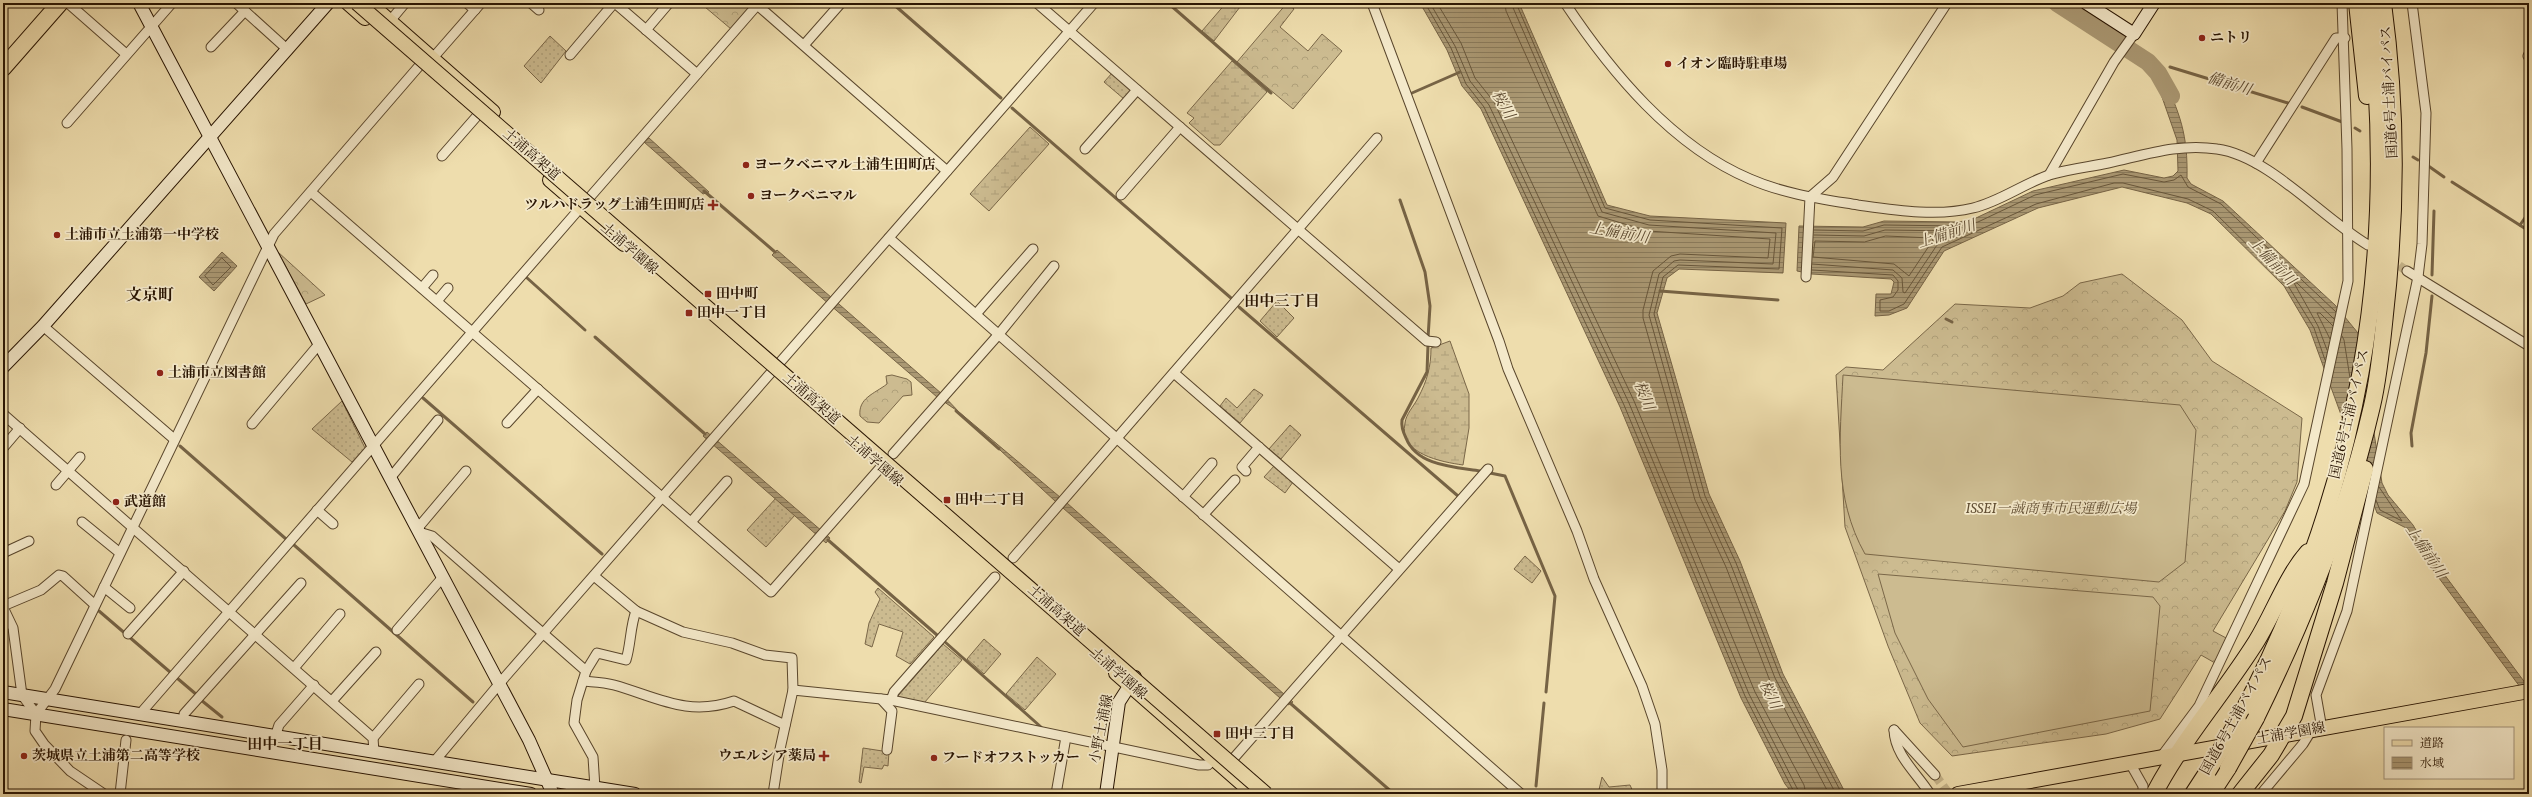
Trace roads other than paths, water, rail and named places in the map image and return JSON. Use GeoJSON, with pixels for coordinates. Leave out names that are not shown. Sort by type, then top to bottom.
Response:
{"type":"FeatureCollection","features":[{"type":"Feature","properties":{"kind":"highway"},"geometry":{"type":"LineString","coordinates":[[3,68],[60,3]]}},
{"type":"Feature","properties":{"kind":"highway"},"geometry":{"type":"LineString","coordinates":[[2357,3],[2386,198]]}},
{"type":"Feature","properties":{"kind":"highway","name":"国道6号土浦バイパス"},"geometry":{"type":"LineString","coordinates":[[2211,794],[2228,768],[2256,718],[2313,595],[2350,505],[2370,445],[2372,406],[2382,346],[2392,250],[2369,3]]}},
{"type":"Feature","properties":{"kind":"highway","name":"国道6号土浦バイパス"},"geometry":{"type":"LineString","coordinates":[[2193,794],[2238,721],[2278,640],[2317,542],[2340,464],[2370,325],[2377,245],[2386,198],[2393,107],[2384,3]]}},
{"type":"Feature","properties":{"kind":"highway"},"geometry":{"type":"LineString","coordinates":[[2386,198],[2403,111],[2395,3]]}},
{"type":"Feature","properties":{"kind":"highway"},"geometry":{"type":"LineString","coordinates":[[2240,794],[2284,735],[2294,716],[2311,664],[2350,505]]}},
{"type":"Feature","properties":{"kind":"highway"},"geometry":{"type":"LineString","coordinates":[[2154,794],[2178,754],[2256,643],[2296,565],[2317,542]]}},
{"type":"Feature","properties":{"kind":"main road","name":"土浦学園線"},"geometry":{"type":"LineString","coordinates":[[348,3],[477,116],[585,202]]}},
{"type":"Feature","properties":{"kind":"main road","name":"土浦高架道"},"geometry":{"type":"LineString","coordinates":[[357,3],[1266,794]]}},
{"type":"Feature","properties":{"kind":"main road","name":"土浦学園線"},"geometry":{"type":"LineString","coordinates":[[369,3],[432,59],[585,202],[1133,679],[1214,758],[1254,794]]}},
{"type":"Feature","properties":{"kind":"main road","name":"土浦学園線"},"geometry":{"type":"LineString","coordinates":[[776,368],[881,467],[1133,679],[1233,759],[1274,794]]}},
{"type":"Feature","properties":{"kind":"main road","name":"土浦学園線"},"geometry":{"type":"LineString","coordinates":[[1958,794],[2529,691]]}},
{"type":"Feature","properties":{"kind":"street"},"geometry":{"type":"LineString","coordinates":[[68,3],[126,54]]}},
{"type":"Feature","properties":{"kind":"street"},"geometry":{"type":"LineString","coordinates":[[139,3],[374,445],[499,684],[548,780],[553,794]]}},
{"type":"Feature","properties":{"kind":"street"},"geometry":{"type":"LineString","coordinates":[[67,123],[172,3]]}},
{"type":"Feature","properties":{"kind":"street"},"geometry":{"type":"LineString","coordinates":[[236,3],[288,50]]}},
{"type":"Feature","properties":{"kind":"street"},"geometry":{"type":"LineString","coordinates":[[3,367],[43,326],[209,136],[288,50],[328,3]]}},
{"type":"Feature","properties":{"kind":"street"},"geometry":{"type":"LineString","coordinates":[[390,21],[405,3]]}},
{"type":"Feature","properties":{"kind":"street"},"geometry":{"type":"LineString","coordinates":[[467,3],[475,10]]}},
{"type":"Feature","properties":{"kind":"street"},"geometry":{"type":"LineString","coordinates":[[104,794],[70,771],[44,744],[35,731],[36,714],[49,700],[174,438],[268,246],[282,224],[420,65],[432,59],[481,3]]}},
{"type":"Feature","properties":{"kind":"street"},"geometry":{"type":"LineString","coordinates":[[531,3],[539,10]]}},
{"type":"Feature","properties":{"kind":"street"},"geometry":{"type":"LineString","coordinates":[[570,55],[615,3],[697,74]]}},
{"type":"Feature","properties":{"kind":"street"},"geometry":{"type":"LineString","coordinates":[[646,30],[669,3]]}},
{"type":"Feature","properties":{"kind":"street"},"geometry":{"type":"LineString","coordinates":[[804,45],[841,3]]}},
{"type":"Feature","properties":{"kind":"street"},"geometry":{"type":"LineString","coordinates":[[1037,3],[1427,341],[1436,342]]}},
{"type":"Feature","properties":{"kind":"street"},"geometry":{"type":"LineString","coordinates":[[434,762],[499,684],[1094,3]]}},
{"type":"Feature","properties":{"kind":"street"},"geometry":{"type":"LineString","coordinates":[[1372,3],[1489,314],[1508,369],[1577,531],[1594,579],[1642,686],[1655,724],[1662,770],[1662,794]]}},
{"type":"Feature","properties":{"kind":"street"},"geometry":{"type":"LineString","coordinates":[[1565,3],[1614,68],[1661,119],[1703,154],[1750,180],[1810,197],[1871,207],[1928,212],[1973,208],[2049,175],[2175,148],[2197,147],[2219,149],[2238,154],[2256,163],[2348,233],[2368,245]]}},
{"type":"Feature","properties":{"kind":"street"},"geometry":{"type":"LineString","coordinates":[[1806,277],[1810,197],[1833,177],[1947,3]]}},
{"type":"Feature","properties":{"kind":"street"},"geometry":{"type":"LineString","coordinates":[[2086,3],[2132,38]]}},
{"type":"Feature","properties":{"kind":"street"},"geometry":{"type":"LineString","coordinates":[[2049,175],[2114,62],[2122,53],[2154,3]]}},
{"type":"Feature","properties":{"kind":"street"},"geometry":{"type":"LineString","coordinates":[[2161,757],[2199,706],[2304,484],[2348,281],[2344,38],[2342,3]]}},
{"type":"Feature","properties":{"kind":"street"},"geometry":{"type":"LineString","coordinates":[[2261,794],[2303,744],[2317,730],[2316,695],[2346,611],[2366,527],[2418,277],[2422,244],[2426,114],[2412,3]]}},
{"type":"Feature","properties":{"kind":"street"},"geometry":{"type":"LineString","coordinates":[[140,714],[757,4],[947,171]]}},
{"type":"Feature","properties":{"kind":"street"},"geometry":{"type":"LineString","coordinates":[[211,47],[245,11]]}},
{"type":"Feature","properties":{"kind":"street"},"geometry":{"type":"LineString","coordinates":[[2256,163],[2336,38],[2344,38]]}},
{"type":"Feature","properties":{"kind":"street"},"geometry":{"type":"LineString","coordinates":[[1085,149],[1137,90]]}},
{"type":"Feature","properties":{"kind":"street"},"geometry":{"type":"LineString","coordinates":[[442,156],[477,116]]}},
{"type":"Feature","properties":{"kind":"street"},"geometry":{"type":"LineString","coordinates":[[1121,194],[1180,127]]}},
{"type":"Feature","properties":{"kind":"street"},"geometry":{"type":"LineString","coordinates":[[1013,558],[1376,138]]}},
{"type":"Feature","properties":{"kind":"street"},"geometry":{"type":"LineString","coordinates":[[311,192],[771,592],[881,467]]}},
{"type":"Feature","properties":{"kind":"street"},"geometry":{"type":"LineString","coordinates":[[888,238],[1521,794]]}},
{"type":"Feature","properties":{"kind":"street"},"geometry":{"type":"LineString","coordinates":[[976,314],[1033,249]]}},
{"type":"Feature","properties":{"kind":"street"},"geometry":{"type":"LineString","coordinates":[[893,454],[999,334],[1054,266]]}},
{"type":"Feature","properties":{"kind":"street"},"geometry":{"type":"LineString","coordinates":[[2407,271],[2529,346]]}},
{"type":"Feature","properties":{"kind":"street"},"geometry":{"type":"LineString","coordinates":[[422,288],[433,275]]}},
{"type":"Feature","properties":{"kind":"street"},"geometry":{"type":"LineString","coordinates":[[437,301],[448,288]]}},
{"type":"Feature","properties":{"kind":"street"},"geometry":{"type":"LineString","coordinates":[[43,326],[174,438]]}},
{"type":"Feature","properties":{"kind":"street"},"geometry":{"type":"LineString","coordinates":[[252,424],[320,344]]}},
{"type":"Feature","properties":{"kind":"street"},"geometry":{"type":"LineString","coordinates":[[1174,373],[1399,569]]}},
{"type":"Feature","properties":{"kind":"street"},"geometry":{"type":"LineString","coordinates":[[508,423],[538,389]]}},
{"type":"Feature","properties":{"kind":"street"},"geometry":{"type":"LineString","coordinates":[[3,414],[230,611],[373,738],[374,752]]}},
{"type":"Feature","properties":{"kind":"street"},"geometry":{"type":"LineString","coordinates":[[391,478],[438,420]]}},
{"type":"Feature","properties":{"kind":"street"},"geometry":{"type":"LineString","coordinates":[[3,448],[20,428]]}},
{"type":"Feature","properties":{"kind":"street"},"geometry":{"type":"LineString","coordinates":[[1246,471],[1242,467],[1259,447]]}},
{"type":"Feature","properties":{"kind":"street"},"geometry":{"type":"LineString","coordinates":[[56,485],[80,457]]}},
{"type":"Feature","properties":{"kind":"street"},"geometry":{"type":"LineString","coordinates":[[1183,496],[1212,463]]}},
{"type":"Feature","properties":{"kind":"street"},"geometry":{"type":"LineString","coordinates":[[1233,759],[1488,469]]}},
{"type":"Feature","properties":{"kind":"street"},"geometry":{"type":"LineString","coordinates":[[418,530],[466,471]]}},
{"type":"Feature","properties":{"kind":"street"},"geometry":{"type":"LineString","coordinates":[[1203,515],[1235,480]]}},
{"type":"Feature","properties":{"kind":"street"},"geometry":{"type":"LineString","coordinates":[[691,522],[727,481]]}},
{"type":"Feature","properties":{"kind":"street"},"geometry":{"type":"LineString","coordinates":[[317,510],[333,524]]}},
{"type":"Feature","properties":{"kind":"street"},"geometry":{"type":"LineString","coordinates":[[82,522],[120,553]]}},
{"type":"Feature","properties":{"kind":"street"},"geometry":{"type":"LineString","coordinates":[[418,530],[432,536],[586,671]]}},
{"type":"Feature","properties":{"kind":"street"},"geometry":{"type":"LineString","coordinates":[[3,553],[29,541]]}},
{"type":"Feature","properties":{"kind":"street"},"geometry":{"type":"LineString","coordinates":[[128,634],[184,571]]}},
{"type":"Feature","properties":{"kind":"street"},"geometry":{"type":"LineString","coordinates":[[36,714],[22,695],[14,628],[3,606],[41,590],[59,575],[63,576],[95,605]]}},
{"type":"Feature","properties":{"kind":"street"},"geometry":{"type":"LineString","coordinates":[[594,576],[636,611],[683,632],[732,643],[765,655],[792,658],[793,690],[785,725],[773,794]]}},
{"type":"Feature","properties":{"kind":"street"},"geometry":{"type":"LineString","coordinates":[[397,630],[443,577]]}},
{"type":"Feature","properties":{"kind":"street"},"geometry":{"type":"LineString","coordinates":[[886,699],[894,692],[995,577]]}},
{"type":"Feature","properties":{"kind":"street"},"geometry":{"type":"LineString","coordinates":[[184,714],[301,583]]}},
{"type":"Feature","properties":{"kind":"street"},"geometry":{"type":"LineString","coordinates":[[104,587],[130,608]]}},
{"type":"Feature","properties":{"kind":"street"},"geometry":{"type":"LineString","coordinates":[[595,788],[593,758],[574,723],[583,681],[586,671],[597,653],[626,660],[630,644],[631,625],[636,611]]}},
{"type":"Feature","properties":{"kind":"street"},"geometry":{"type":"LineString","coordinates":[[294,668],[340,614]]}},
{"type":"Feature","properties":{"kind":"street"},"geometry":{"type":"LineString","coordinates":[[332,701],[376,652]]}},
{"type":"Feature","properties":{"kind":"street","name":"小野土浦線"},"geometry":{"type":"LineString","coordinates":[[1106,794],[1119,702],[1133,679]]}},
{"type":"Feature","properties":{"kind":"street"},"geometry":{"type":"LineString","coordinates":[[583,681],[612,684],[669,704],[714,708],[734,701],[785,725]]}},
{"type":"Feature","properties":{"kind":"street"},"geometry":{"type":"LineString","coordinates":[[373,738],[419,684]]}},
{"type":"Feature","properties":{"kind":"street"},"geometry":{"type":"LineString","coordinates":[[275,736],[279,725],[314,685]]}},
{"type":"Feature","properties":{"kind":"street"},"geometry":{"type":"LineString","coordinates":[[793,690],[886,699],[1112,748],[1199,765],[1208,765],[1214,758]]}},
{"type":"Feature","properties":{"kind":"street"},"geometry":{"type":"LineString","coordinates":[[3,692],[635,794]]}},
{"type":"Feature","properties":{"kind":"street"},"geometry":{"type":"LineString","coordinates":[[886,699],[892,711],[887,750]]}},
{"type":"Feature","properties":{"kind":"street"},"geometry":{"type":"LineString","coordinates":[[3,709],[505,792],[531,794]]}},
{"type":"Feature","properties":{"kind":"street"},"geometry":{"type":"LineString","coordinates":[[1930,794],[1900,754],[1894,742],[1894,730],[1935,775]]}},
{"type":"Feature","properties":{"kind":"street"},"geometry":{"type":"LineString","coordinates":[[1056,794],[1066,737]]}},
{"type":"Feature","properties":{"kind":"street"},"geometry":{"type":"LineString","coordinates":[[120,794],[126,740]]}},
{"type":"Feature","properties":{"kind":"street"},"geometry":{"type":"LineString","coordinates":[[2130,763],[2143,786],[2142,794]]}},
{"type":"Feature","properties":{"kind":"water"},"geometry":{"type":"Polygon","coordinates":[[[1420,3],[1519,3],[1607,205],[1650,216],[1786,223],[1783,273],[1679,269],[1667,278],[1657,313],[1709,494],[1740,561],[1783,674],[1846,794],[1793,794],[1785,784],[1741,698],[1620,407],[1481,109],[1462,86],[1447,50],[1420,3]]]}},
{"type":"Feature","properties":{"kind":"water","name":"上備前川"},"geometry":{"type":"Polygon","coordinates":[[[2161,74],[2182,124],[2186,149],[2187,178],[2191,184],[2223,201],[2335,305],[2358,333],[2382,483],[2388,495],[2413,525],[2435,562],[2529,688],[2529,699],[2430,566],[2408,529],[2377,513],[2310,330],[2284,286],[2211,214],[2187,203],[2122,187],[2038,208],[1944,251],[1907,308],[1889,315],[1875,316],[1876,294],[1891,294],[1894,282],[1891,279],[1812,274],[1797,271],[1799,226],[1863,227],[1884,221],[1959,222],[1976,218],[2033,191],[2124,170],[2164,178],[2173,176],[2178,171],[2177,140],[2155,77],[2161,74]]]}},
{"type":"Feature","properties":{"kind":"water"},"geometry":{"type":"Polygon","coordinates":[[[649,138],[709,192],[703,194],[644,142],[649,138]]]}},
{"type":"Feature","properties":{"kind":"water"},"geometry":{"type":"Polygon","coordinates":[[[777,250],[942,394],[959,412],[937,397],[772,255],[777,250]]]}},
{"type":"Feature","properties":{"kind":"water"},"geometry":{"type":"Polygon","coordinates":[[[222,252],[237,266],[214,291],[199,277],[222,252]]]}},
{"type":"Feature","properties":{"kind":"water"},"geometry":{"type":"Polygon","coordinates":[[[959,412],[1067,503],[1293,702],[1288,705],[1055,501],[959,412]]]}},
{"type":"Feature","properties":{"kind":"water"},"geometry":{"type":"Polygon","coordinates":[[[707,432],[830,538],[826,543],[703,436],[707,432]]]}},
{"type":"Feature","properties":{"kind":"waterway"},"geometry":{"type":"LineString","coordinates":[[892,3],[1001,98]]}},
{"type":"Feature","properties":{"kind":"waterway"},"geometry":{"type":"LineString","coordinates":[[1168,3],[1271,93]]}},
{"type":"Feature","properties":{"kind":"waterway","name":"備前川"},"geometry":{"type":"LineString","coordinates":[[2057,3],[2148,62],[2158,73],[2171,96]]}},
{"type":"Feature","properties":{"kind":"waterway","name":"備前川"},"geometry":{"type":"LineString","coordinates":[[2170,67],[2288,103]]}},
{"type":"Feature","properties":{"kind":"waterway"},"geometry":{"type":"LineString","coordinates":[[1412,93],[1460,72]]}},
{"type":"Feature","properties":{"kind":"waterway","name":"備前川"},"geometry":{"type":"LineString","coordinates":[[2302,107],[2345,123]]}},
{"type":"Feature","properties":{"kind":"waterway"},"geometry":{"type":"LineString","coordinates":[[1012,108],[1231,298]]}},
{"type":"Feature","properties":{"kind":"waterway","name":"備前川"},"geometry":{"type":"LineString","coordinates":[[2355,128],[2360,131]]}},
{"type":"Feature","properties":{"kind":"waterway","name":"備前川"},"geometry":{"type":"LineString","coordinates":[[2413,157],[2418,160]]}},
{"type":"Feature","properties":{"kind":"waterway","name":"備前川"},"geometry":{"type":"LineString","coordinates":[[2427,165],[2444,177]]}},
{"type":"Feature","properties":{"kind":"waterway","name":"備前川"},"geometry":{"type":"LineString","coordinates":[[2452,182],[2529,231]]}},
{"type":"Feature","properties":{"kind":"waterway"},"geometry":{"type":"LineString","coordinates":[[704,191],[775,252]]}},
{"type":"Feature","properties":{"kind":"waterway"},"geometry":{"type":"LineString","coordinates":[[1400,200],[1425,272],[1430,306],[1428,338]]}},
{"type":"Feature","properties":{"kind":"waterway"},"geometry":{"type":"LineString","coordinates":[[2432,275],[2434,211]]}},
{"type":"Feature","properties":{"kind":"waterway"},"geometry":{"type":"LineString","coordinates":[[2520,225],[2529,212]]}},
{"type":"Feature","properties":{"kind":"waterway"},"geometry":{"type":"LineString","coordinates":[[526,277],[585,330]]}},
{"type":"Feature","properties":{"kind":"waterway"},"geometry":{"type":"LineString","coordinates":[[1660,291],[1778,300]]}},
{"type":"Feature","properties":{"kind":"waterway"},"geometry":{"type":"LineString","coordinates":[[2412,446],[2411,433],[2426,353],[2432,296]]}},
{"type":"Feature","properties":{"kind":"waterway"},"geometry":{"type":"LineString","coordinates":[[1239,307],[1458,496]]}},
{"type":"Feature","properties":{"kind":"waterway"},"geometry":{"type":"LineString","coordinates":[[1946,319],[1952,322]]}},
{"type":"Feature","properties":{"kind":"waterway"},"geometry":{"type":"LineString","coordinates":[[595,337],[705,434]]}},
{"type":"Feature","properties":{"kind":"waterway"},"geometry":{"type":"LineString","coordinates":[[1428,345],[1427,372],[1402,420],[1404,434],[1411,447],[1427,460],[1437,464],[1480,471]]}},
{"type":"Feature","properties":{"kind":"waterway"},"geometry":{"type":"LineString","coordinates":[[423,398],[602,554]]}},
{"type":"Feature","properties":{"kind":"waterway"},"geometry":{"type":"LineString","coordinates":[[956,411],[999,449]]}},
{"type":"Feature","properties":{"kind":"waterway"},"geometry":{"type":"LineString","coordinates":[[180,446],[286,539]]}},
{"type":"Feature","properties":{"kind":"waterway"},"geometry":{"type":"LineString","coordinates":[[1490,473],[1505,476],[1555,596],[1546,692]]}},
{"type":"Feature","properties":{"kind":"waterway"},"geometry":{"type":"LineString","coordinates":[[828,540],[937,635]]}},
{"type":"Feature","properties":{"kind":"waterway"},"geometry":{"type":"LineString","coordinates":[[294,545],[473,702]]}},
{"type":"Feature","properties":{"kind":"waterway"},"geometry":{"type":"LineString","coordinates":[[99,611],[170,672]]}},
{"type":"Feature","properties":{"kind":"waterway"},"geometry":{"type":"LineString","coordinates":[[945,642],[1041,727]]}},
{"type":"Feature","properties":{"kind":"waterway"},"geometry":{"type":"LineString","coordinates":[[177,678],[197,695]]}},
{"type":"Feature","properties":{"kind":"waterway"},"geometry":{"type":"LineString","coordinates":[[201,700],[222,717]]}},
{"type":"Feature","properties":{"kind":"waterway"},"geometry":{"type":"LineString","coordinates":[[1290,703],[1394,794]]}},
{"type":"Feature","properties":{"kind":"waterway"},"geometry":{"type":"LineString","coordinates":[[1536,786],[1544,703]]}},
{"type":"Feature","properties":{"kind":"tunnel"},"geometry":{"type":"LineString","coordinates":[[2388,258],[2407,271]]}},
{"type":"Feature","properties":{"kind":"tunnel"},"geometry":{"type":"LineString","coordinates":[[1935,775],[1949,794]]}},
{"type":"Feature","properties":{"kind":"place","name":"ニトリ"},"geometry":{"type":"Point","coordinates":[2202,38]}},
{"type":"Feature","properties":{"kind":"place","name":"イオン臨時駐車場"},"geometry":{"type":"Point","coordinates":[1668,64]}},
{"type":"Feature","properties":{"kind":"place","name":"ヨークベニマル土浦生田町店"},"geometry":{"type":"Point","coordinates":[746,165]}},
{"type":"Feature","properties":{"kind":"place","name":"ヨークベニマル"},"geometry":{"type":"Point","coordinates":[751,196]}},
{"type":"Feature","properties":{"kind":"place","name":"ツルハドラッグ土浦生田町店"},"geometry":{"type":"Point","coordinates":[713,205]}},
{"type":"Feature","properties":{"kind":"place","name":"土浦市立土浦第一中学校"},"geometry":{"type":"Point","coordinates":[57,235]}},
{"type":"Feature","properties":{"kind":"place","name":"田中町"},"geometry":{"type":"Point","coordinates":[708,294]}},
{"type":"Feature","properties":{"kind":"place","name":"田中一丁目"},"geometry":{"type":"Point","coordinates":[689,313]}},
{"type":"Feature","properties":{"kind":"place","name":"土浦市立図書館"},"geometry":{"type":"Point","coordinates":[160,373]}},
{"type":"Feature","properties":{"kind":"place","name":"田中二丁目"},"geometry":{"type":"Point","coordinates":[947,500]}},
{"type":"Feature","properties":{"kind":"place","name":"武道館"},"geometry":{"type":"Point","coordinates":[116,502]}},
{"type":"Feature","properties":{"kind":"place","name":"田中三丁目"},"geometry":{"type":"Point","coordinates":[1217,734]}},
{"type":"Feature","properties":{"kind":"place","name":"茨城県立土浦第二高等学校"},"geometry":{"type":"Point","coordinates":[24,756]}},
{"type":"Feature","properties":{"kind":"place","name":"ウエルシア薬局"},"geometry":{"type":"Point","coordinates":[824,756]}},
{"type":"Feature","properties":{"kind":"place","name":"フードオフストッカー"},"geometry":{"type":"Point","coordinates":[934,758]}},
{"type":"Feature","properties":{"kind":"district","name":"文京町"},"geometry":{"type":"Point","coordinates":[150,296]}},
{"type":"Feature","properties":{"kind":"district","name":"田中三丁目"},"geometry":{"type":"Point","coordinates":[1282,302]}},
{"type":"Feature","properties":{"kind":"district","name":"田中一丁目"},"geometry":{"type":"Point","coordinates":[285,745]}},
{"type":"Feature","properties":{"kind":"water label","name":"桜川"},"geometry":{"type":"Point","coordinates":[1502,105]}},
{"type":"Feature","properties":{"kind":"water label","name":"桜川"},"geometry":{"type":"Point","coordinates":[1643,396]}},
{"type":"Feature","properties":{"kind":"water label","name":"桜川"},"geometry":{"type":"Point","coordinates":[1769,695]}},
{"type":"Feature","properties":{"kind":"park label","name":"ISSEI一誠商事市民運動広場"},"geometry":{"type":"Point","coordinates":[2051,509]}}]}
